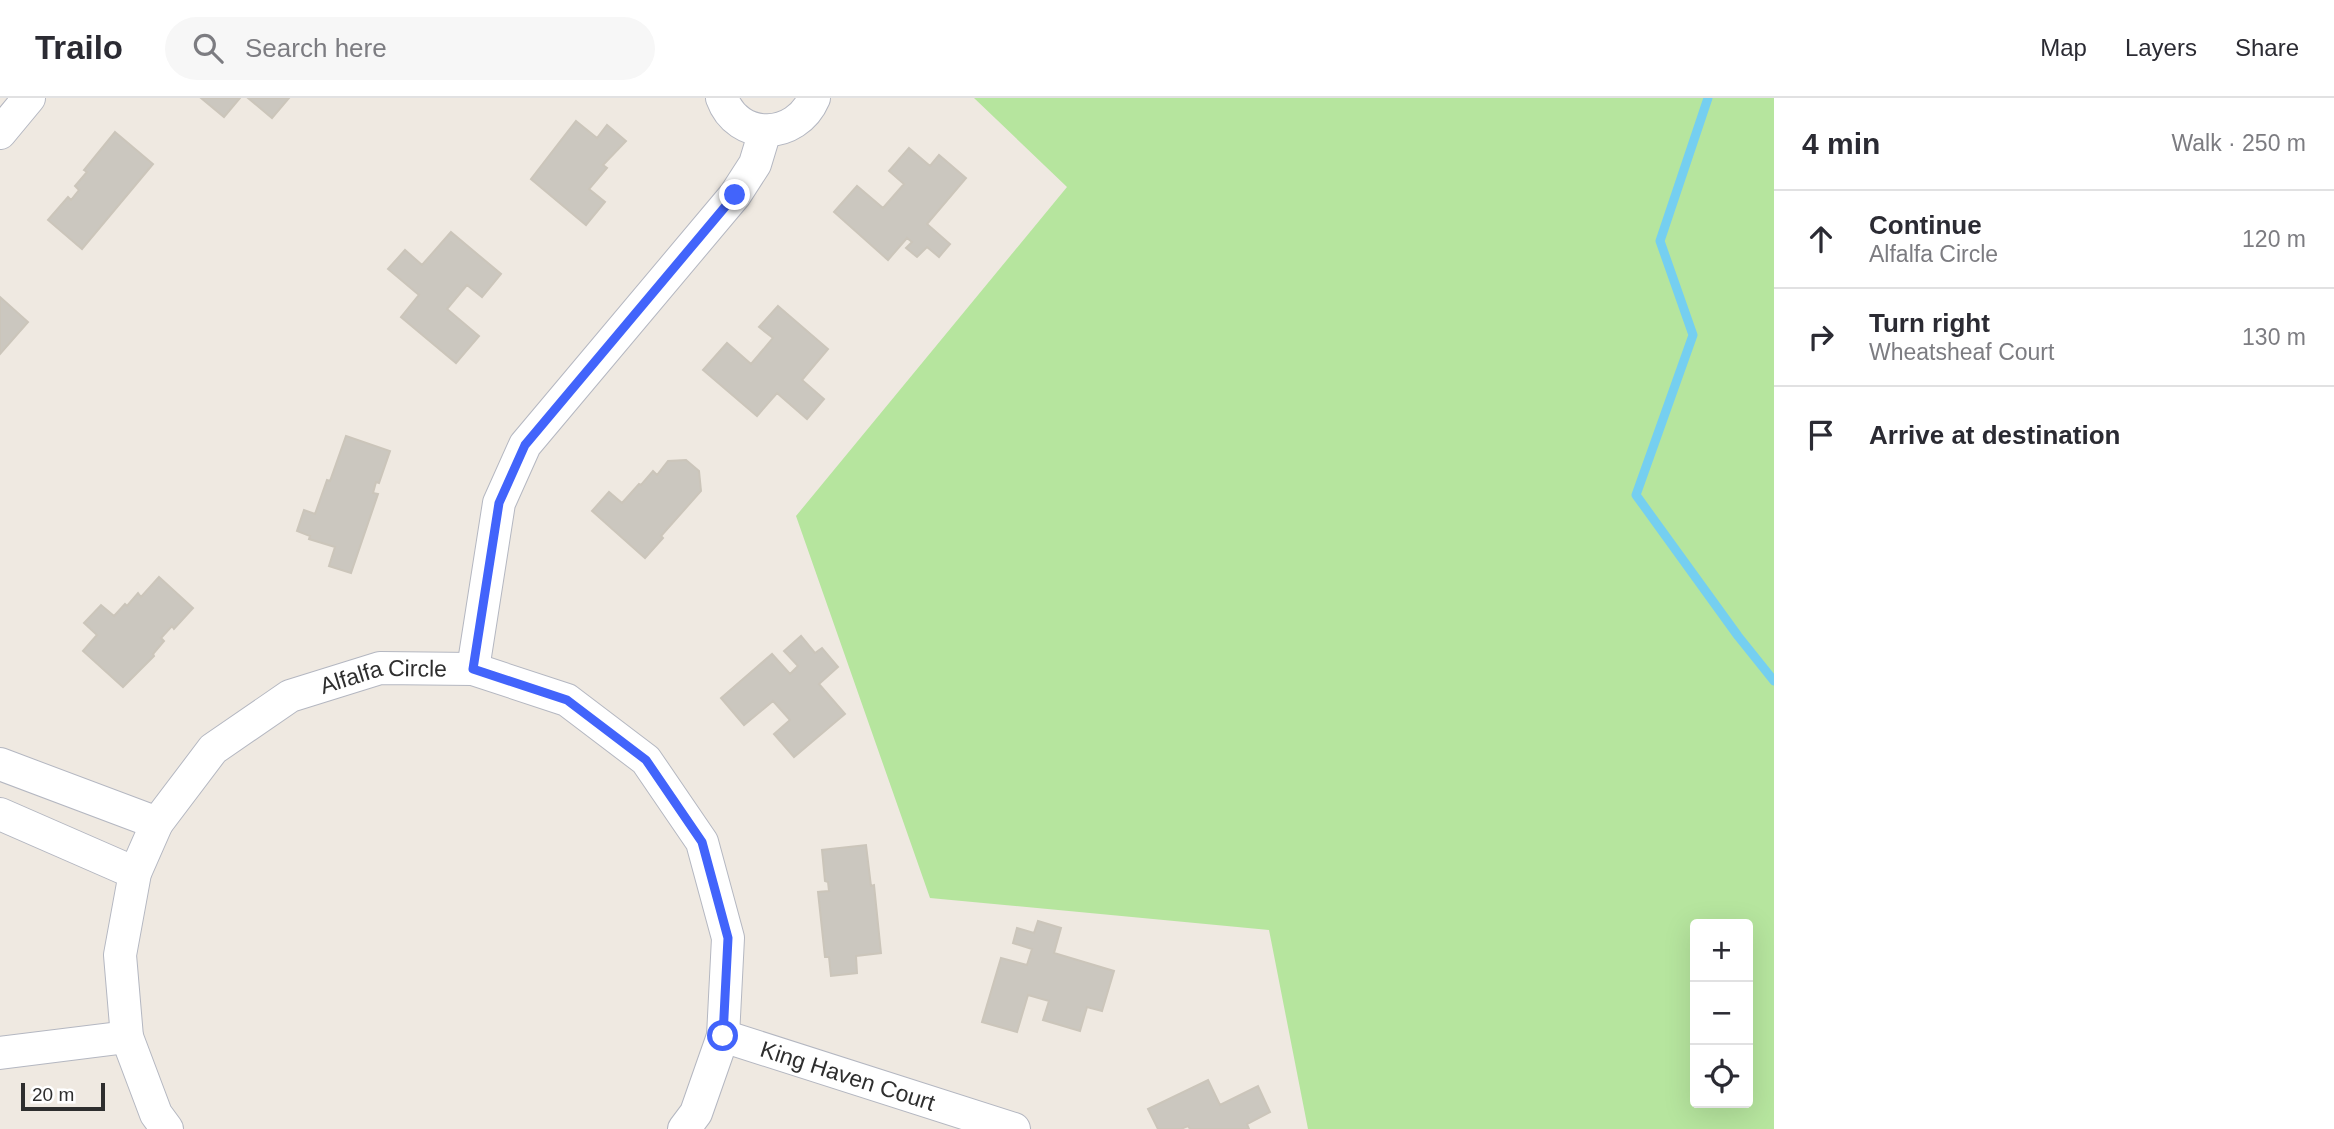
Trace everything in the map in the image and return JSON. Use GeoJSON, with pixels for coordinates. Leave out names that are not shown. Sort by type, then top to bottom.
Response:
{"type":"FeatureCollection","features":[{"type":"Feature","properties":{"kind":"street"},"geometry":{"type":"LineString","coordinates":[[0,133],[29,98]]}},
{"type":"Feature","properties":{"kind":"street"},"geometry":{"type":"LineString","coordinates":[[722,98],[733,116],[747,126],[765,131],[782,129],[797,121],[814,98]]}},
{"type":"Feature","properties":{"kind":"street"},"geometry":{"type":"LineString","coordinates":[[473,669],[499,503],[525,445],[735,195],[755,164],[765,131]]}},
{"type":"Feature","properties":{"kind":"street","name":"Alfalfa Circle"},"geometry":{"type":"LineString","coordinates":[[167,1129],[156,1114],[127,1037],[120,954],[135,873],[157,823],[213,749],[290,696],[380,668],[473,669],[567,700],[646,760],[702,842],[728,938],[723,1036],[695,1113],[684,1129]]}},
{"type":"Feature","properties":{"kind":"street"},"geometry":{"type":"LineString","coordinates":[[0,764],[157,823]]}},
{"type":"Feature","properties":{"kind":"street"},"geometry":{"type":"LineString","coordinates":[[0,814],[135,873]]}},
{"type":"Feature","properties":{"kind":"street","name":"King Haven Court"},"geometry":{"type":"LineString","coordinates":[[723,1036],[1014,1129]]}},
{"type":"Feature","properties":{"kind":"street"},"geometry":{"type":"LineString","coordinates":[[0,1053],[127,1037]]}},
{"type":"Feature","properties":{"kind":"green space"},"geometry":{"type":"Polygon","coordinates":[[[974,98],[1774,98],[1774,1129],[1308,1129],[1269,930],[930,898],[796,516],[1067,187],[974,98]]]}},
{"type":"Feature","properties":{"kind":"building"},"geometry":{"type":"Polygon","coordinates":[[[201,98],[240,98],[224,117],[201,98]]]}},
{"type":"Feature","properties":{"kind":"building"},"geometry":{"type":"Polygon","coordinates":[[[248,98],[289,98],[272,118],[248,98]]]}},
{"type":"Feature","properties":{"kind":"building"},"geometry":{"type":"Polygon","coordinates":[[[576,121],[597,138],[607,125],[626,141],[603,165],[607,168],[589,189],[605,202],[586,225],[531,179],[576,121]]]}},
{"type":"Feature","properties":{"kind":"building"},"geometry":{"type":"Polygon","coordinates":[[[115,132],[153,164],[82,249],[48,220],[68,197],[71,200],[79,190],[75,186],[87,172],[84,170],[115,132]]]}},
{"type":"Feature","properties":{"kind":"building"},"geometry":{"type":"Polygon","coordinates":[[[909,148],[930,166],[939,155],[966,178],[927,224],[950,244],[939,257],[927,247],[917,257],[906,248],[912,242],[907,238],[888,260],[834,212],[857,186],[883,208],[904,184],[889,171],[909,148]]]}},
{"type":"Feature","properties":{"kind":"building"},"geometry":{"type":"Polygon","coordinates":[[[451,232],[501,274],[482,297],[467,285],[447,309],[479,336],[456,363],[401,317],[419,295],[388,269],[405,250],[422,265],[451,232]]]}},
{"type":"Feature","properties":{"kind":"building"},"geometry":{"type":"Polygon","coordinates":[[[0,297],[28,322],[0,354],[0,297]]]}},
{"type":"Feature","properties":{"kind":"building"},"geometry":{"type":"Polygon","coordinates":[[[778,306],[828,349],[802,380],[824,399],[807,419],[777,393],[757,416],[703,370],[727,343],[751,364],[773,338],[759,327],[778,306]]]}},
{"type":"Feature","properties":{"kind":"building"},"geometry":{"type":"Polygon","coordinates":[[[346,436],[390,451],[379,483],[376,482],[373,493],[378,494],[351,573],[329,566],[335,547],[309,539],[310,536],[297,531],[304,510],[315,514],[346,436]]]}},
{"type":"Feature","properties":{"kind":"building"},"geometry":{"type":"Polygon","coordinates":[[[686,460],[699,471],[701,491],[645,558],[592,511],[609,492],[622,503],[653,471],[657,475],[668,461],[686,460]]]}},
{"type":"Feature","properties":{"kind":"building"},"geometry":{"type":"Polygon","coordinates":[[[159,577],[193,608],[174,629],[172,626],[161,638],[164,641],[154,656],[123,687],[83,651],[97,635],[84,623],[101,605],[114,616],[138,593],[141,597],[159,577]]]}},
{"type":"Feature","properties":{"kind":"building"},"geometry":{"type":"Polygon","coordinates":[[[801,636],[815,653],[822,648],[838,667],[819,684],[845,714],[794,757],[774,734],[790,720],[773,701],[744,725],[721,698],[772,654],[790,674],[798,666],[784,651],[801,636]]]}},
{"type":"Feature","properties":{"kind":"building"},"geometry":{"type":"Polygon","coordinates":[[[866,845],[871,886],[874,885],[881,953],[856,956],[857,973],[831,976],[829,957],[825,957],[818,892],[829,891],[828,882],[825,881],[822,850],[866,845]]]}},
{"type":"Feature","properties":{"kind":"building"},"geometry":{"type":"Polygon","coordinates":[[[1038,921],[1061,928],[1054,953],[1114,971],[1102,1011],[1087,1007],[1080,1031],[1043,1020],[1049,1001],[1028,995],[1017,1032],[982,1022],[1001,958],[1027,965],[1032,949],[1013,943],[1017,928],[1034,933],[1038,921]]]}},
{"type":"Feature","properties":{"kind":"building"},"geometry":{"type":"Polygon","coordinates":[[[1208,1080],[1220,1105],[1258,1086],[1270,1112],[1247,1124],[1249,1129],[1190,1129],[1188,1126],[1181,1129],[1158,1129],[1148,1109],[1208,1080]]]}},
{"type":"Feature","properties":{"kind":"waterway"},"geometry":{"type":"LineString","coordinates":[[1708,98],[1660,241],[1693,335],[1636,495],[1774,681]]}},
{"type":"Feature","properties":{"kind":"route"},"geometry":{"type":"LineString","coordinates":[[723,1036],[728,938],[702,842],[646,760],[567,700],[473,669],[499,503],[525,445],[735,195]]}}]}
